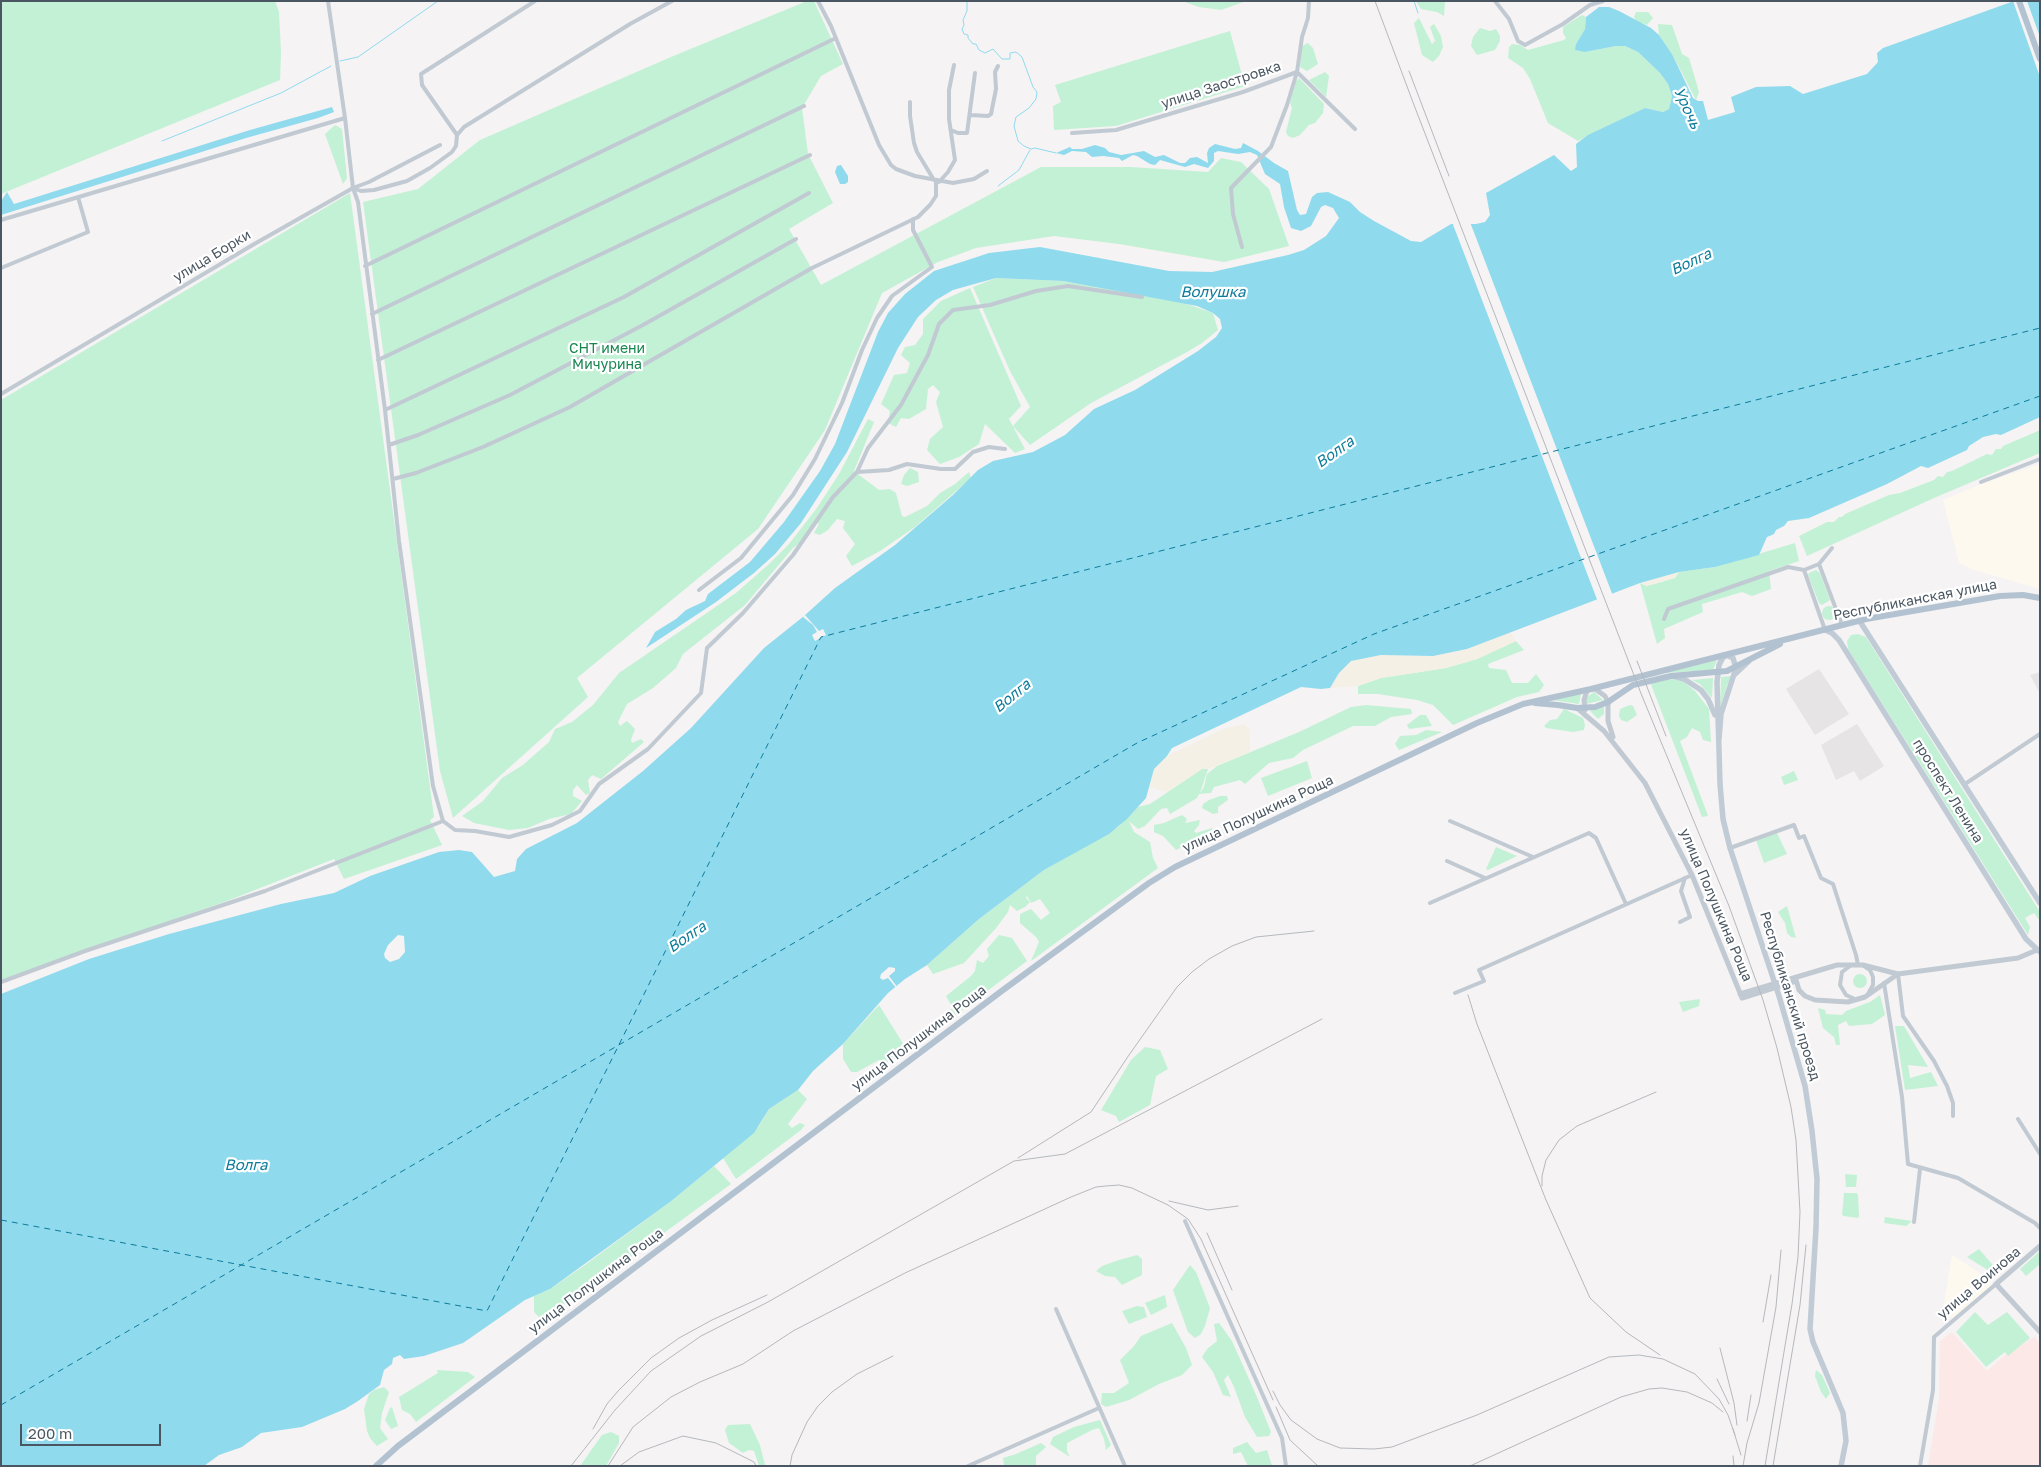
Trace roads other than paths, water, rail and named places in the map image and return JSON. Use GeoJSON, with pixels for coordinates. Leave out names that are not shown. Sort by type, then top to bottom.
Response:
{"type":"FeatureCollection","features":[{"type":"Feature","properties":{"kind":"main road"},"geometry":{"type":"LineString","coordinates":[[2019,1],[2040,59]]}},
{"type":"Feature","properties":{"kind":"main road","name":"Республиканская улица"},"geometry":{"type":"LineString","coordinates":[[1591,689],[1860,620],[2000,596],[2023,595],[2040,598]]}},
{"type":"Feature","properties":{"kind":"main road","name":"проспект Ленина"},"geometry":{"type":"LineString","coordinates":[[1860,620],[2040,903]]}},
{"type":"Feature","properties":{"kind":"main road"},"geometry":{"type":"LineString","coordinates":[[1839,640],[1845,624]]}},
{"type":"Feature","properties":{"kind":"main road","name":"проспект Ленина"},"geometry":{"type":"LineString","coordinates":[[1825,630],[1832,633],[1839,640],[2026,939],[2039,950]]}},
{"type":"Feature","properties":{"kind":"main road","name":"Республиканская улица"},"geometry":{"type":"LineString","coordinates":[[1576,708],[1595,707],[1608,702],[1633,685],[1654,678],[1735,672],[1753,658],[1795,638]]}},
{"type":"Feature","properties":{"kind":"main road"},"geometry":{"type":"LineString","coordinates":[[1726,655],[1733,658],[1735,672]]}},
{"type":"Feature","properties":{"kind":"main road","name":"Республиканский проезд"},"geometry":{"type":"LineString","coordinates":[[1726,655],[1722,658],[1718,672],[1718,726],[1722,813],[1730,848],[1780,996],[1801,1070],[1812,1131],[1818,1205],[1810,1329],[1813,1342],[1844,1413],[1846,1441],[1841,1466]]}},
{"type":"Feature","properties":{"kind":"main road","name":"Республиканский проезд"},"geometry":{"type":"LineString","coordinates":[[1719,739],[1721,714],[1735,672]]}},
{"type":"Feature","properties":{"kind":"main road","name":"Республиканский проезд"},"geometry":{"type":"LineString","coordinates":[[1671,676],[1684,679],[1701,690],[1713,707],[1718,726]]}},
{"type":"Feature","properties":{"kind":"main road","name":"улица Полушкина Роща"},"geometry":{"type":"LineString","coordinates":[[376,1466],[398,1446],[579,1309],[1007,987],[1149,883],[1175,867],[1477,723],[1523,704],[1591,689]]}},
{"type":"Feature","properties":{"kind":"main road","name":"улица Полушкина Роща"},"geometry":{"type":"LineString","coordinates":[[1523,704],[1543,703],[1576,708]]}},
{"type":"Feature","properties":{"kind":"street"},"geometry":{"type":"LineString","coordinates":[[328,1],[346,118],[353,188],[358,202],[420,697],[433,786],[443,821],[455,830],[509,837],[552,825],[580,811],[599,784],[648,749],[701,693],[707,648],[743,613],[793,556],[833,497],[857,472],[868,448],[901,405],[928,355],[939,324],[953,310],[990,305],[1036,291],[1068,286],[1142,297]]}},
{"type":"Feature","properties":{"kind":"street"},"geometry":{"type":"LineString","coordinates":[[457,135],[422,85],[421,74],[535,1]]}},
{"type":"Feature","properties":{"kind":"street"},"geometry":{"type":"LineString","coordinates":[[353,188],[361,191],[374,190],[407,181],[430,168],[452,152],[456,146],[457,135],[464,127],[630,24],[672,1]]}},
{"type":"Feature","properties":{"kind":"street"},"geometry":{"type":"LineString","coordinates":[[818,1],[836,38],[885,157],[896,169],[953,184],[983,175],[987,171]]}},
{"type":"Feature","properties":{"kind":"street"},"geometry":{"type":"LineString","coordinates":[[1242,247],[1233,214],[1231,188],[1269,150],[1287,105],[1296,72],[1302,37],[1308,18],[1309,1]]}},
{"type":"Feature","properties":{"kind":"street"},"geometry":{"type":"LineString","coordinates":[[1495,1],[1509,19],[1518,41],[1525,45],[1563,24],[1590,5],[1602,2]]}},
{"type":"Feature","properties":{"kind":"street"},"geometry":{"type":"LineString","coordinates":[[365,266],[836,38]]}},
{"type":"Feature","properties":{"kind":"street"},"geometry":{"type":"LineString","coordinates":[[936,181],[948,172],[955,160],[949,119],[949,90],[954,65]]}},
{"type":"Feature","properties":{"kind":"street"},"geometry":{"type":"LineString","coordinates":[[970,115],[988,116],[991,114],[998,66]]}},
{"type":"Feature","properties":{"kind":"street","name":"улица Заостровка"},"geometry":{"type":"LineString","coordinates":[[1072,132],[1116,130],[1243,92],[1296,72],[1355,129]]}},
{"type":"Feature","properties":{"kind":"street"},"geometry":{"type":"LineString","coordinates":[[951,130],[958,133],[967,133],[974,74]]}},
{"type":"Feature","properties":{"kind":"street"},"geometry":{"type":"LineString","coordinates":[[393,479],[416,473],[483,447],[570,407],[812,268],[913,219],[925,211],[936,196],[936,181],[917,152],[914,143],[910,102]]}},
{"type":"Feature","properties":{"kind":"street"},"geometry":{"type":"LineString","coordinates":[[372,314],[804,106]]}},
{"type":"Feature","properties":{"kind":"street"},"geometry":{"type":"LineString","coordinates":[[1,220],[346,118]]}},
{"type":"Feature","properties":{"kind":"street","name":"улица Борки"},"geometry":{"type":"LineString","coordinates":[[1,394],[256,242],[353,188],[369,182],[440,145]]}},
{"type":"Feature","properties":{"kind":"street"},"geometry":{"type":"LineString","coordinates":[[378,360],[810,155]]}},
{"type":"Feature","properties":{"kind":"street"},"geometry":{"type":"LineString","coordinates":[[385,410],[624,297],[809,193]]}},
{"type":"Feature","properties":{"kind":"street"},"geometry":{"type":"LineString","coordinates":[[1,268],[88,232],[78,196]]}},
{"type":"Feature","properties":{"kind":"street"},"geometry":{"type":"LineString","coordinates":[[699,590],[741,558],[793,495],[815,459],[842,403],[862,350],[877,318],[892,296],[932,267],[913,230],[913,219]]}},
{"type":"Feature","properties":{"kind":"street"},"geometry":{"type":"LineString","coordinates":[[389,445],[418,435],[510,395],[643,325],[796,239]]}},
{"type":"Feature","properties":{"kind":"street"},"geometry":{"type":"LineString","coordinates":[[857,472],[889,470],[907,464],[955,469],[973,452],[989,447],[1005,449]]}},
{"type":"Feature","properties":{"kind":"street"},"geometry":{"type":"LineString","coordinates":[[1980,482],[2040,459]]}},
{"type":"Feature","properties":{"kind":"street"},"geometry":{"type":"LineString","coordinates":[[1664,619],[1668,609],[1763,575],[1788,567],[1804,570],[1819,564],[1832,548]]}},
{"type":"Feature","properties":{"kind":"street"},"geometry":{"type":"LineString","coordinates":[[1819,564],[1833,603],[1845,624]]}},
{"type":"Feature","properties":{"kind":"street"},"geometry":{"type":"LineString","coordinates":[[1804,570],[1825,630]]}},
{"type":"Feature","properties":{"kind":"street"},"geometry":{"type":"LineString","coordinates":[[1584,709],[1586,694],[1591,689],[1599,690],[1608,702]]}},
{"type":"Feature","properties":{"kind":"street","name":"улица Полушкина Роща"},"geometry":{"type":"LineString","coordinates":[[1608,702],[1610,731],[1618,746],[1645,783],[1721,943],[1741,996],[1795,979]]}},
{"type":"Feature","properties":{"kind":"street","name":"улица Полушкина Роща"},"geometry":{"type":"LineString","coordinates":[[1576,708],[1592,720],[1618,746]]}},
{"type":"Feature","properties":{"kind":"street","name":"улица Полушкина Роща"},"geometry":{"type":"LineString","coordinates":[[1584,709],[1592,720]]}},
{"type":"Feature","properties":{"kind":"street"},"geometry":{"type":"LineString","coordinates":[[1965,784],[2040,734]]}},
{"type":"Feature","properties":{"kind":"street"},"geometry":{"type":"LineString","coordinates":[[1,982],[85,951],[265,891],[443,821]]}},
{"type":"Feature","properties":{"kind":"street"},"geometry":{"type":"LineString","coordinates":[[1450,821],[1533,857]]}},
{"type":"Feature","properties":{"kind":"street"},"geometry":{"type":"LineString","coordinates":[[1730,848],[1794,825],[1799,838],[1804,836],[1821,878],[1833,884],[1858,965]]}},
{"type":"Feature","properties":{"kind":"street"},"geometry":{"type":"LineString","coordinates":[[1430,903],[1589,833],[1596,838],[1626,904]]}},
{"type":"Feature","properties":{"kind":"street"},"geometry":{"type":"LineString","coordinates":[[1447,861],[1485,878]]}},
{"type":"Feature","properties":{"kind":"street"},"geometry":{"type":"LineString","coordinates":[[1455,993],[1484,981],[1479,970],[1689,876]]}},
{"type":"Feature","properties":{"kind":"street"},"geometry":{"type":"LineString","coordinates":[[1680,922],[1690,917],[1681,891],[1689,876]]}},
{"type":"Feature","properties":{"kind":"street"},"geometry":{"type":"LineString","coordinates":[[1898,974],[1865,997],[1840,1002],[1815,1000],[1805,996],[1799,990],[1795,979],[1837,965],[1858,965],[1898,974],[2018,958],[2039,950]]}},
{"type":"Feature","properties":{"kind":"street"},"geometry":{"type":"LineString","coordinates":[[1857,1000],[1846,995],[1840,985],[1842,972],[1858,965],[1870,970],[1873,977],[1873,985],[1865,997]]}},
{"type":"Feature","properties":{"kind":"street"},"geometry":{"type":"LineString","coordinates":[[1898,974],[1903,1016],[1934,1061],[1947,1086],[1953,1103],[1953,1116]]}},
{"type":"Feature","properties":{"kind":"street"},"geometry":{"type":"LineString","coordinates":[[1884,983],[1902,1097],[1908,1164],[1966,1182],[2035,1223],[2040,1228]]}},
{"type":"Feature","properties":{"kind":"street"},"geometry":{"type":"LineString","coordinates":[[2018,1120],[2040,1154]]}},
{"type":"Feature","properties":{"kind":"street"},"geometry":{"type":"LineString","coordinates":[[1914,1222],[1920,1169]]}},
{"type":"Feature","properties":{"kind":"street"},"geometry":{"type":"LineString","coordinates":[[1185,1220],[1282,1438],[1286,1466]]}},
{"type":"Feature","properties":{"kind":"street","name":"улица Воинова"},"geometry":{"type":"LineString","coordinates":[[1920,1466],[1933,1390],[1934,1338],[2040,1246]]}},
{"type":"Feature","properties":{"kind":"street"},"geometry":{"type":"LineString","coordinates":[[1996,1284],[2040,1332]]}},
{"type":"Feature","properties":{"kind":"street"},"geometry":{"type":"LineString","coordinates":[[1056,1309],[1125,1466]]}},
{"type":"Feature","properties":{"kind":"street"},"geometry":{"type":"LineString","coordinates":[[968,1466],[1099,1408]]}},
{"type":"Feature","properties":{"kind":"water","name":"Волга"},"geometry":{"type":"Polygon","coordinates":[[[2014,1],[2040,1],[2040,417],[2001,435],[1996,434],[1983,437],[1969,446],[1967,450],[1928,468],[1921,466],[1887,484],[1809,518],[1788,521],[1784,526],[1776,530],[1774,534],[1767,537],[1759,555],[1715,567],[1679,572],[1640,583],[1467,649],[1433,656],[1381,655],[1351,661],[1339,673],[1330,688],[1301,687],[1172,748],[1154,769],[1146,798],[1127,819],[1109,834],[1044,870],[979,919],[927,965],[888,993],[843,1044],[813,1071],[798,1090],[769,1109],[754,1133],[670,1202],[550,1289],[525,1300],[463,1343],[424,1356],[404,1359],[400,1355],[393,1358],[392,1364],[384,1370],[380,1385],[345,1409],[302,1427],[261,1433],[242,1447],[219,1455],[204,1466],[1,1466],[1,994],[89,959],[169,934],[281,904],[334,893],[370,876],[439,852],[459,850],[472,852],[494,877],[515,871],[517,859],[526,849],[577,823],[643,771],[691,728],[764,648],[835,588],[895,545],[953,495],[978,470],[993,461],[1033,452],[1065,435],[1094,409],[1135,390],[1198,351],[1216,337],[1222,328],[1220,319],[1213,313],[1197,306],[1063,281],[996,278],[953,290],[936,300],[918,317],[898,348],[847,452],[801,523],[775,554],[716,602],[646,648],[655,632],[676,619],[686,610],[705,601],[708,594],[750,562],[784,522],[820,471],[835,444],[878,332],[888,313],[905,294],[934,271],[989,253],[1040,247],[1169,271],[1212,272],[1304,250],[1326,236],[1339,218],[1333,208],[1325,205],[1321,207],[1311,226],[1301,231],[1291,228],[1284,207],[1280,184],[1265,174],[1257,155],[1250,152],[1238,154],[1218,151],[1214,153],[1214,161],[1208,168],[1194,164],[1185,167],[1160,160],[1155,165],[1133,155],[1122,161],[1119,158],[1092,157],[1086,152],[1072,151],[1064,155],[1056,153],[1070,147],[1072,149],[1082,149],[1095,145],[1105,148],[1109,152],[1121,155],[1144,151],[1155,157],[1164,155],[1180,163],[1185,163],[1190,158],[1197,157],[1208,163],[1207,153],[1209,148],[1215,144],[1235,149],[1241,148],[1243,143],[1288,171],[1297,210],[1300,215],[1306,214],[1312,197],[1317,193],[1328,192],[1350,202],[1360,212],[1374,221],[1411,241],[1421,242],[1451,224],[1485,222],[1490,215],[1486,193],[1554,155],[1571,171],[1577,167],[1576,144],[1588,135],[1645,108],[1663,112],[1669,109],[1672,96],[1668,84],[1660,73],[1638,52],[1625,46],[1585,52],[1575,50],[1576,44],[1585,29],[1586,17],[1599,7],[1609,7],[1619,11],[1651,28],[1659,35],[1672,54],[1693,98],[1703,101],[1708,120],[1735,112],[1731,97],[1756,87],[1790,86],[1803,94],[1867,74],[1878,62],[1877,53],[1883,48],[2014,1]],[[398,935],[388,945],[384,954],[385,958],[390,962],[399,959],[405,952],[404,936],[398,935]]]}},
{"type":"Feature","properties":{"kind":"water"},"geometry":{"type":"Polygon","coordinates":[[[332,107],[334,112],[318,118],[246,138],[1,215],[1,201],[7,192],[14,204],[250,130],[332,107]]]}},
{"type":"Feature","properties":{"kind":"water"},"geometry":{"type":"Polygon","coordinates":[[[841,165],[848,176],[848,182],[845,184],[840,184],[835,172],[837,166],[841,165]]]}},
{"type":"Feature","properties":{"kind":"waterway"},"geometry":{"type":"LineString","coordinates":[[340,61],[358,57],[438,1]]}},
{"type":"Feature","properties":{"kind":"waterway"},"geometry":{"type":"LineString","coordinates":[[967,1],[967,11],[962,29],[964,34],[968,35],[968,38],[973,44],[976,44],[979,50],[985,53],[993,49],[1002,59],[1010,59],[1010,53],[1016,52],[1022,57],[1033,87],[1037,92],[1036,99],[1029,108],[1016,117],[1014,126],[1018,141],[1031,149],[1035,148],[1056,153]]}},
{"type":"Feature","properties":{"kind":"waterway"},"geometry":{"type":"LineString","coordinates":[[1414,1],[1418,13]]}},
{"type":"Feature","properties":{"kind":"waterway"},"geometry":{"type":"LineString","coordinates":[[162,141],[281,93],[331,66]]}},
{"type":"Feature","properties":{"kind":"waterway"},"geometry":{"type":"LineString","coordinates":[[998,186],[1019,170],[1030,150]]}},
{"type":"Feature","properties":{"kind":"railway"},"geometry":{"type":"LineString","coordinates":[[1375,1],[1642,696],[1729,906],[1763,1000],[1777,1048],[1791,1107],[1796,1140],[1800,1212],[1798,1257],[1792,1304],[1765,1466]]}},
{"type":"Feature","properties":{"kind":"railway"},"geometry":{"type":"LineString","coordinates":[[1409,71],[1449,176]]}},
{"type":"Feature","properties":{"kind":"railway"},"geometry":{"type":"LineString","coordinates":[[1637,661],[1666,736]]}},
{"type":"Feature","properties":{"kind":"railway"},"geometry":{"type":"LineString","coordinates":[[1018,1158],[1091,1112],[1177,987],[1192,972],[1209,959],[1232,946],[1256,937],[1314,931]]}},
{"type":"Feature","properties":{"kind":"railway"},"geometry":{"type":"LineString","coordinates":[[1468,995],[1477,1024],[1546,1200],[1590,1298],[1626,1332],[1660,1355]]}},
{"type":"Feature","properties":{"kind":"railway"},"geometry":{"type":"LineString","coordinates":[[571,1466],[615,1410],[651,1371],[701,1336],[768,1302],[1014,1161],[1065,1154],[1322,1019]]}},
{"type":"Feature","properties":{"kind":"railway"},"geometry":{"type":"LineString","coordinates":[[1542,1186],[1542,1176],[1546,1160],[1559,1140],[1577,1126],[1656,1092]]}},
{"type":"Feature","properties":{"kind":"railway"},"geometry":{"type":"LineString","coordinates":[[608,1466],[633,1427],[671,1397],[700,1382],[743,1364],[793,1331],[905,1273],[1071,1197],[1096,1187],[1106,1186],[1119,1185],[1132,1188],[1168,1205],[1188,1219],[1201,1239],[1273,1400]]}},
{"type":"Feature","properties":{"kind":"railway"},"geometry":{"type":"LineString","coordinates":[[1169,1201],[1208,1210],[1238,1206]]}},
{"type":"Feature","properties":{"kind":"railway"},"geometry":{"type":"LineString","coordinates":[[1207,1233],[1232,1290]]}},
{"type":"Feature","properties":{"kind":"railway"},"geometry":{"type":"LineString","coordinates":[[1773,1466],[1800,1305],[1806,1245]]}},
{"type":"Feature","properties":{"kind":"railway"},"geometry":{"type":"LineString","coordinates":[[1743,1466],[1747,1443],[1759,1403],[1776,1307],[1781,1250]]}},
{"type":"Feature","properties":{"kind":"railway"},"geometry":{"type":"LineString","coordinates":[[1763,1322],[1771,1275]]}},
{"type":"Feature","properties":{"kind":"railway"},"geometry":{"type":"LineString","coordinates":[[593,1429],[607,1404],[651,1358],[679,1338],[712,1320],[767,1295]]}},
{"type":"Feature","properties":{"kind":"railway"},"geometry":{"type":"LineString","coordinates":[[1720,1348],[1734,1403],[1737,1425]]}},
{"type":"Feature","properties":{"kind":"railway"},"geometry":{"type":"LineString","coordinates":[[1273,1391],[1291,1420],[1317,1439],[1340,1448],[1374,1449],[1392,1447],[1477,1415],[1609,1357],[1639,1355],[1663,1359],[1695,1374],[1719,1399],[1728,1415],[1735,1435]]}},
{"type":"Feature","properties":{"kind":"railway"},"geometry":{"type":"LineString","coordinates":[[790,1466],[792,1455],[807,1422],[818,1406],[832,1392],[857,1374],[893,1356]]}},
{"type":"Feature","properties":{"kind":"railway"},"geometry":{"type":"LineString","coordinates":[[1717,1379],[1729,1404]]}},
{"type":"Feature","properties":{"kind":"railway"},"geometry":{"type":"LineString","coordinates":[[1470,1466],[1621,1397],[1649,1389],[1662,1388],[1687,1392],[1712,1403],[1723,1412]]}},
{"type":"Feature","properties":{"kind":"railway"},"geometry":{"type":"LineString","coordinates":[[1747,1421],[1751,1395]]}},
{"type":"Feature","properties":{"kind":"railway"},"geometry":{"type":"LineString","coordinates":[[1276,1407],[1290,1440],[1318,1466]]}},
{"type":"Feature","properties":{"kind":"railway"},"geometry":{"type":"LineString","coordinates":[[1733,1429],[1741,1455]]}},
{"type":"Feature","properties":{"kind":"railway"},"geometry":{"type":"LineString","coordinates":[[620,1466],[639,1452],[683,1436],[716,1443],[754,1462],[756,1466]]}},
{"type":"Feature","properties":{"kind":"railway"},"geometry":{"type":"LineString","coordinates":[[1733,1456],[1734,1466]]}},
{"type":"Feature","properties":{"kind":"water label","name":"Урочь"},"geometry":{"type":"Point","coordinates":[1687,108]}},
{"type":"Feature","properties":{"kind":"water label","name":"Волушка"},"geometry":{"type":"Point","coordinates":[1213,292]}},
{"type":"Feature","properties":{"kind":"park label","name":"СНТ имени Мичурина"},"geometry":{"type":"Point","coordinates":[607,358]}}]}
